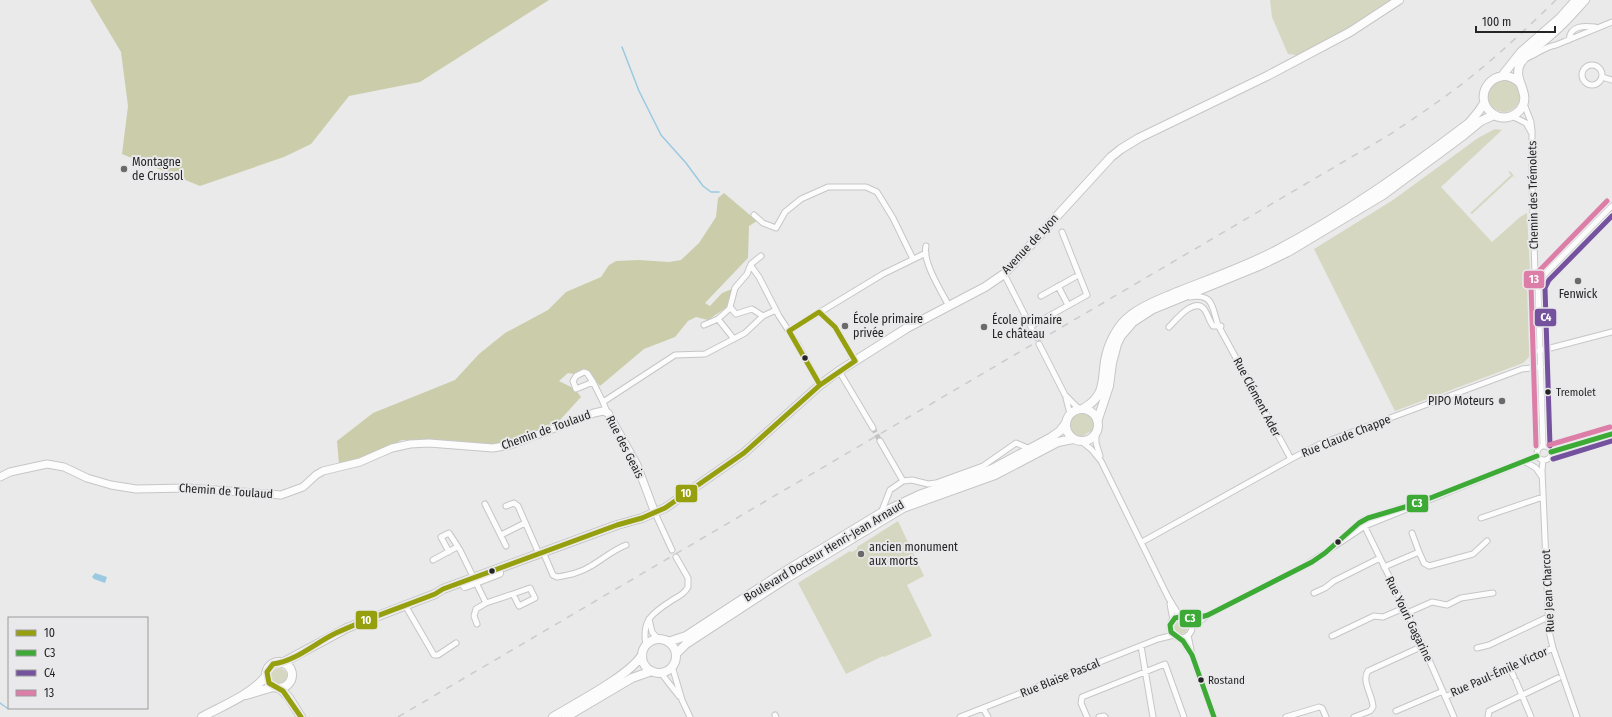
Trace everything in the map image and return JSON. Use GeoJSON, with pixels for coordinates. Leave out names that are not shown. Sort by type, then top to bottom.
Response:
{"type":"FeatureCollection","features":[{"type":"Feature","properties":{"kind":"main road","name":"Avenue de Lyon"},"geometry":{"type":"LineString","coordinates":[[308,650],[330,636],[347,628],[405,605],[435,594],[445,594],[474,580],[507,569],[528,558],[617,525],[655,513],[702,483],[744,453],[820,385],[840,370],[907,328],[986,286],[1004,274],[1057,214],[1111,157],[1121,149],[1139,138],[1267,76],[1350,32],[1399,0]]}},
{"type":"Feature","properties":{"kind":"main road"},"geometry":{"type":"LineString","coordinates":[[1502,76],[1521,52],[1560,18],[1576,0]]}},
{"type":"Feature","properties":{"kind":"main road"},"geometry":{"type":"LineString","coordinates":[[1484,103],[1488,110],[1494,115],[1505,118],[1518,112],[1524,104],[1525,94],[1518,78],[1518,68],[1523,60],[1559,28],[1585,0]]}},
{"type":"Feature","properties":{"kind":"main road"},"geometry":{"type":"LineString","coordinates":[[1494,115],[1481,121],[1383,194],[1288,252],[1261,265],[1146,312],[1133,322],[1121,336],[1114,352],[1109,386],[1098,419],[1098,429],[1096,433],[1088,440],[1077,440],[1067,432],[1066,423],[1070,414],[1094,402],[1099,395],[1108,350],[1116,331],[1129,316],[1151,303],[1275,251],[1349,208],[1386,185],[1469,123],[1479,112],[1484,103],[1486,88],[1492,80],[1502,76],[1512,77],[1520,83]]}},
{"type":"Feature","properties":{"kind":"main road"},"geometry":{"type":"LineString","coordinates":[[1082,408],[1093,412],[1098,419]]}},
{"type":"Feature","properties":{"kind":"main road","name":"Boulevard Docteur Henri-Jean Arnaud"},"geometry":{"type":"LineString","coordinates":[[668,642],[686,636],[784,572],[882,513],[913,498],[992,469],[1056,434],[1066,423]]}},
{"type":"Feature","properties":{"kind":"main road","name":"Boulevard Docteur Henri-Jean Arnaud"},"geometry":{"type":"LineString","coordinates":[[676,654],[686,644],[766,591],[903,508],[995,475],[1058,442],[1077,440]]}},
{"type":"Feature","properties":{"kind":"main road"},"geometry":{"type":"LineString","coordinates":[[552,717],[634,666],[642,655],[646,646],[653,640],[658,639],[672,645],[676,654],[675,662],[669,670],[632,678],[566,717]]}},
{"type":"Feature","properties":{"kind":"main road"},"geometry":{"type":"LineString","coordinates":[[301,717],[296,708],[276,687],[268,682],[267,675],[273,664],[282,663],[308,650]]}},
{"type":"Feature","properties":{"kind":"main road"},"geometry":{"type":"LineString","coordinates":[[296,708],[290,682],[292,672],[296,664],[308,650]]}},
{"type":"Feature","properties":{"kind":"main road"},"geometry":{"type":"LineString","coordinates":[[642,655],[645,665],[656,672]]}},
{"type":"Feature","properties":{"kind":"main road"},"geometry":{"type":"LineString","coordinates":[[282,663],[290,668],[292,672]]}},
{"type":"Feature","properties":{"kind":"main road"},"geometry":{"type":"LineString","coordinates":[[202,717],[236,699],[254,687],[267,675]]}},
{"type":"Feature","properties":{"kind":"main road"},"geometry":{"type":"LineString","coordinates":[[236,699],[276,687],[286,686],[290,682]]}},
{"type":"Feature","properties":{"kind":"street"},"geometry":{"type":"LineString","coordinates":[[1523,60],[1531,57],[1548,46],[1556,45],[1596,27],[1612,22]]}},
{"type":"Feature","properties":{"kind":"street"},"geometry":{"type":"LineString","coordinates":[[1594,65],[1601,71],[1602,77],[1598,84],[1589,85],[1584,82],[1582,74],[1586,67],[1594,65]]}},
{"type":"Feature","properties":{"kind":"street"},"geometry":{"type":"LineString","coordinates":[[1602,77],[1612,80]]}},
{"type":"Feature","properties":{"kind":"street","name":"Chemin des Trémolets"},"geometry":{"type":"LineString","coordinates":[[1524,104],[1531,122],[1532,135],[1535,273],[1540,282],[1537,294],[1543,446]]}},
{"type":"Feature","properties":{"kind":"street","name":"Chemin des Trémolets"},"geometry":{"type":"LineString","coordinates":[[1512,116],[1526,123],[1532,135]]}},
{"type":"Feature","properties":{"kind":"street"},"geometry":{"type":"LineString","coordinates":[[754,215],[763,223],[776,228],[785,212],[801,199],[828,188],[866,187],[877,192],[893,218],[912,259]]}},
{"type":"Feature","properties":{"kind":"street"},"geometry":{"type":"LineString","coordinates":[[1540,282],[1544,276],[1612,206]]}},
{"type":"Feature","properties":{"kind":"street"},"geometry":{"type":"LineString","coordinates":[[1031,326],[1087,295],[1062,232]]}},
{"type":"Feature","properties":{"kind":"street"},"geometry":{"type":"LineString","coordinates":[[926,246],[926,259],[949,306]]}},
{"type":"Feature","properties":{"kind":"street"},"geometry":{"type":"LineString","coordinates":[[789,331],[819,312],[912,259],[926,253]]}},
{"type":"Feature","properties":{"kind":"street"},"geometry":{"type":"LineString","coordinates":[[704,325],[718,319],[729,310],[735,288],[747,274],[751,266],[761,256]]}},
{"type":"Feature","properties":{"kind":"street"},"geometry":{"type":"LineString","coordinates":[[751,266],[760,277],[776,310],[820,385]]}},
{"type":"Feature","properties":{"kind":"street"},"geometry":{"type":"LineString","coordinates":[[1004,274],[1036,337]]}},
{"type":"Feature","properties":{"kind":"street"},"geometry":{"type":"LineString","coordinates":[[1041,296],[1075,277]]}},
{"type":"Feature","properties":{"kind":"street"},"geometry":{"type":"LineString","coordinates":[[1058,286],[1068,305]]}},
{"type":"Feature","properties":{"kind":"street","name":"Rue Clément Ader"},"geometry":{"type":"LineString","coordinates":[[1180,298],[1200,295],[1206,298],[1214,310],[1218,325],[1224,327],[1224,335],[1291,459]]}},
{"type":"Feature","properties":{"kind":"street"},"geometry":{"type":"LineString","coordinates":[[1169,327],[1189,308],[1195,306],[1199,306],[1204,309],[1214,326],[1218,325]]}},
{"type":"Feature","properties":{"kind":"street"},"geometry":{"type":"LineString","coordinates":[[730,307],[736,314],[752,309],[763,316]]}},
{"type":"Feature","properties":{"kind":"street"},"geometry":{"type":"LineString","coordinates":[[603,402],[675,355],[705,354],[745,333],[763,316],[776,310]]}},
{"type":"Feature","properties":{"kind":"street"},"geometry":{"type":"LineString","coordinates":[[819,312],[835,327],[855,361]]}},
{"type":"Feature","properties":{"kind":"street"},"geometry":{"type":"LineString","coordinates":[[718,319],[734,339]]}},
{"type":"Feature","properties":{"kind":"street"},"geometry":{"type":"LineString","coordinates":[[1539,351],[1612,332]]}},
{"type":"Feature","properties":{"kind":"street"},"geometry":{"type":"LineString","coordinates":[[1039,344],[1069,404],[1070,414]]}},
{"type":"Feature","properties":{"kind":"street","name":"Rue Claude Chappe"},"geometry":{"type":"LineString","coordinates":[[1142,542],[1291,459],[1332,439],[1522,369],[1540,367]]}},
{"type":"Feature","properties":{"kind":"street"},"geometry":{"type":"LineString","coordinates":[[840,370],[873,428]]}},
{"type":"Feature","properties":{"kind":"street","name":"Rue des Geais"},"geometry":{"type":"LineString","coordinates":[[593,382],[607,412],[637,465],[655,513]]}},
{"type":"Feature","properties":{"kind":"street"},"geometry":{"type":"LineString","coordinates":[[1065,395],[1082,408]]}},
{"type":"Feature","properties":{"kind":"street","name":"Chemin de Toulaud"},"geometry":{"type":"LineString","coordinates":[[0,477],[10,472],[47,464],[64,467],[87,478],[111,485],[136,489],[188,488],[281,495],[298,490],[323,471],[360,462],[392,448],[410,444],[429,443],[493,448],[510,445],[594,413],[604,411],[607,412]]}},
{"type":"Feature","properties":{"kind":"street"},"geometry":{"type":"LineString","coordinates":[[1096,433],[1097,446],[1101,461],[1168,597],[1177,612],[1181,616],[1188,619],[1208,615]]}},
{"type":"Feature","properties":{"kind":"street"},"geometry":{"type":"LineString","coordinates":[[1551,452],[1612,434]]}},
{"type":"Feature","properties":{"kind":"street"},"geometry":{"type":"LineString","coordinates":[[1077,440],[1091,449],[1101,461]]}},
{"type":"Feature","properties":{"kind":"street"},"geometry":{"type":"LineString","coordinates":[[880,441],[903,481]]}},
{"type":"Feature","properties":{"kind":"street"},"geometry":{"type":"LineString","coordinates":[[882,513],[890,490],[903,481],[912,480],[923,484],[932,484],[984,466],[1016,444],[1030,449]]}},
{"type":"Feature","properties":{"kind":"street"},"geometry":{"type":"LineString","coordinates":[[1537,456],[1538,449],[1543,446],[1548,448],[1551,452]]}},
{"type":"Feature","properties":{"kind":"street"},"geometry":{"type":"LineString","coordinates":[[1537,456],[1543,461],[1550,457],[1551,452]]}},
{"type":"Feature","properties":{"kind":"street"},"geometry":{"type":"LineString","coordinates":[[1214,717],[1192,655],[1188,635],[1192,627],[1208,615],[1303,568],[1325,553],[1343,536],[1374,516],[1416,504],[1537,456]]}},
{"type":"Feature","properties":{"kind":"street"},"geometry":{"type":"LineString","coordinates":[[1524,461],[1536,468],[1542,477]]}},
{"type":"Feature","properties":{"kind":"street","name":"Rue Jean Charcot"},"geometry":{"type":"LineString","coordinates":[[1543,461],[1542,477],[1549,631],[1553,648],[1577,717]]}},
{"type":"Feature","properties":{"kind":"street"},"geometry":{"type":"LineString","coordinates":[[1481,518],[1543,497]]}},
{"type":"Feature","properties":{"kind":"street"},"geometry":{"type":"LineString","coordinates":[[506,506],[514,503],[518,506],[525,523],[553,575],[557,577],[581,571],[593,565],[601,558],[626,545]]}},
{"type":"Feature","properties":{"kind":"street"},"geometry":{"type":"LineString","coordinates":[[485,504],[506,546]]}},
{"type":"Feature","properties":{"kind":"street"},"geometry":{"type":"LineString","coordinates":[[655,513],[672,550]]}},
{"type":"Feature","properties":{"kind":"street"},"geometry":{"type":"LineString","coordinates":[[500,534],[525,523]]}},
{"type":"Feature","properties":{"kind":"street","name":"Rue Youri Gagarine"},"geometry":{"type":"LineString","coordinates":[[1363,523],[1454,717]]}},
{"type":"Feature","properties":{"kind":"street"},"geometry":{"type":"LineString","coordinates":[[1412,533],[1424,563],[1429,566],[1473,554],[1487,541]]}},
{"type":"Feature","properties":{"kind":"street"},"geometry":{"type":"LineString","coordinates":[[449,552],[442,537],[449,534],[460,550],[486,603]]}},
{"type":"Feature","properties":{"kind":"street"},"geometry":{"type":"LineString","coordinates":[[433,560],[457,547]]}},
{"type":"Feature","properties":{"kind":"street"},"geometry":{"type":"LineString","coordinates":[[1384,567],[1419,552]]}},
{"type":"Feature","properties":{"kind":"street"},"geometry":{"type":"LineString","coordinates":[[646,646],[645,629],[649,619],[656,610],[683,594],[688,587],[688,578],[676,557]]}},
{"type":"Feature","properties":{"kind":"street"},"geometry":{"type":"LineString","coordinates":[[1314,593],[1325,588],[1334,580],[1380,558]]}},
{"type":"Feature","properties":{"kind":"street"},"geometry":{"type":"LineString","coordinates":[[1406,613],[1432,602],[1447,605],[1461,598],[1493,593]]}},
{"type":"Feature","properties":{"kind":"street"},"geometry":{"type":"LineString","coordinates":[[477,624],[474,616],[476,609],[486,603],[513,594]]}},
{"type":"Feature","properties":{"kind":"street"},"geometry":{"type":"LineString","coordinates":[[1168,597],[1173,620],[1170,627],[1174,635],[1180,638],[1192,655]]}},
{"type":"Feature","properties":{"kind":"street"},"geometry":{"type":"LineString","coordinates":[[405,605],[434,655],[438,655],[456,643]]}},
{"type":"Feature","properties":{"kind":"street"},"geometry":{"type":"LineString","coordinates":[[1332,636],[1374,616],[1383,617],[1404,608]]}},
{"type":"Feature","properties":{"kind":"street"},"geometry":{"type":"LineString","coordinates":[[1173,620],[1181,616]]}},
{"type":"Feature","properties":{"kind":"street"},"geometry":{"type":"LineString","coordinates":[[1477,648],[1489,645],[1548,617]]}},
{"type":"Feature","properties":{"kind":"street"},"geometry":{"type":"LineString","coordinates":[[649,619],[652,632],[658,639]]}},
{"type":"Feature","properties":{"kind":"street"},"geometry":{"type":"LineString","coordinates":[[1188,619],[1192,627]]}},
{"type":"Feature","properties":{"kind":"street","name":"Rue Blaise Pascal"},"geometry":{"type":"LineString","coordinates":[[1158,639],[1170,627]]}},
{"type":"Feature","properties":{"kind":"street","name":"Rue Blaise Pascal"},"geometry":{"type":"LineString","coordinates":[[960,717],[1158,639],[1174,635]]}},
{"type":"Feature","properties":{"kind":"street"},"geometry":{"type":"LineString","coordinates":[[1180,638],[1188,635]]}},
{"type":"Feature","properties":{"kind":"street"},"geometry":{"type":"LineString","coordinates":[[1141,646],[1153,717]]}},
{"type":"Feature","properties":{"kind":"street"},"geometry":{"type":"LineString","coordinates":[[1354,717],[1370,712],[1373,707],[1365,679],[1368,671],[1422,646]]}},
{"type":"Feature","properties":{"kind":"street","name":"Rue Paul-Émile Victor"},"geometry":{"type":"LineString","coordinates":[[1445,696],[1553,648]]}},
{"type":"Feature","properties":{"kind":"street"},"geometry":{"type":"LineString","coordinates":[[1087,717],[1081,703],[1082,696],[1165,664],[1184,717]]}},
{"type":"Feature","properties":{"kind":"street"},"geometry":{"type":"LineString","coordinates":[[672,666],[682,700],[690,717]]}},
{"type":"Feature","properties":{"kind":"street"},"geometry":{"type":"LineString","coordinates":[[1510,668],[1531,717]]}},
{"type":"Feature","properties":{"kind":"street"},"geometry":{"type":"LineString","coordinates":[[656,672],[682,700]]}},
{"type":"Feature","properties":{"kind":"street"},"geometry":{"type":"LineString","coordinates":[[1488,717],[1489,711],[1558,678]]}},
{"type":"Feature","properties":{"kind":"street"},"geometry":{"type":"LineString","coordinates":[[1396,711],[1443,691]]}},
{"type":"Feature","properties":{"kind":"street"},"geometry":{"type":"LineString","coordinates":[[1286,717],[1319,707],[1322,708],[1326,717]]}},
{"type":"Feature","properties":{"kind":"street"},"geometry":{"type":"LineString","coordinates":[[984,708],[988,717]]}},
{"type":"Feature","properties":{"kind":"street"},"geometry":{"type":"LineString","coordinates":[[1099,717],[1105,717]]}},
{"type":"Feature","properties":{"kind":"green space"},"geometry":{"type":"Polygon","coordinates":[[[90,0],[549,0],[420,82],[349,96],[311,144],[284,157],[200,186],[122,154],[128,106],[121,52],[90,0]]]}},
{"type":"Feature","properties":{"kind":"green space"},"geometry":{"type":"Polygon","coordinates":[[[1270,0],[1399,0],[1304,56],[1288,54],[1272,17],[1270,0]]]}},
{"type":"Feature","properties":{"kind":"green space"},"geometry":{"type":"Polygon","coordinates":[[[1501,80],[1507,80],[1517,87],[1520,96],[1519,102],[1513,109],[1507,112],[1501,112],[1491,105],[1488,99],[1488,93],[1495,83],[1501,80]]]}},
{"type":"Feature","properties":{"kind":"green space"},"geometry":{"type":"Polygon","coordinates":[[[1495,129],[1502,130],[1441,187],[1492,242],[1520,217],[1527,213],[1534,350],[1523,363],[1395,411],[1314,249],[1393,200],[1478,138],[1495,129]]]}},
{"type":"Feature","properties":{"kind":"green space"},"geometry":{"type":"Polygon","coordinates":[[[1508,171],[1511,172],[1516,179],[1513,176],[1472,214],[1470,213],[1511,175],[1508,171]]]}},
{"type":"Feature","properties":{"kind":"green space"},"geometry":{"type":"Polygon","coordinates":[[[724,193],[757,221],[749,226],[748,258],[705,303],[710,306],[722,293],[732,289],[727,307],[708,320],[696,317],[688,321],[675,337],[644,349],[600,386],[586,369],[574,374],[568,373],[559,381],[575,389],[581,397],[560,420],[512,441],[495,445],[445,440],[402,440],[363,458],[339,464],[337,441],[373,413],[455,380],[479,354],[505,333],[548,310],[566,292],[601,277],[609,265],[616,261],[639,260],[669,262],[681,260],[699,243],[716,217],[718,198],[724,193]]]}},
{"type":"Feature","properties":{"kind":"green space"},"geometry":{"type":"Polygon","coordinates":[[[1082,413],[1091,417],[1094,426],[1091,433],[1089,432],[1083,437],[1074,433],[1070,425],[1073,417],[1082,413]]]}},
{"type":"Feature","properties":{"kind":"green space"},"geometry":{"type":"Polygon","coordinates":[[[898,521],[924,576],[907,585],[932,636],[884,657],[883,656],[846,674],[798,583],[850,551],[852,552],[857,549],[857,547],[898,521]]]}},
{"type":"Feature","properties":{"kind":"green space"},"geometry":{"type":"Polygon","coordinates":[[[1178,620],[1184,620],[1188,624],[1188,630],[1184,634],[1178,634],[1174,630],[1174,624],[1178,620]]]}},
{"type":"Feature","properties":{"kind":"green space"},"geometry":{"type":"Polygon","coordinates":[[[276,668],[282,668],[287,673],[285,682],[282,684],[276,684],[271,679],[271,673],[276,668]]]}},
{"type":"Feature","properties":{"kind":"water"},"geometry":{"type":"Polygon","coordinates":[[[95,573],[107,577],[105,583],[92,577],[95,573]]]}},
{"type":"Feature","properties":{"kind":"waterway"},"geometry":{"type":"LineString","coordinates":[[622,47],[639,91],[661,135],[686,163],[703,186],[711,192],[719,192]]}},
{"type":"Feature","properties":{"kind":"waterway"},"geometry":{"type":"LineString","coordinates":[[0,703],[8,708]]}},
{"type":"Feature","properties":{"kind":"tunnel"},"geometry":{"type":"LineString","coordinates":[[873,428],[880,441]]}},
{"type":"Feature","properties":{"kind":"railway"},"geometry":{"type":"LineString","coordinates":[[398,717],[1389,135],[1445,97],[1477,72],[1556,0]]}},
{"type":"Feature","properties":{"kind":"transit line","name":"13"},"geometry":{"type":"LineString","coordinates":[[1536,446],[1531,285],[1538,272],[1607,201]]}},
{"type":"Feature","properties":{"kind":"transit line","name":"C4"},"geometry":{"type":"LineString","coordinates":[[1550,446],[1545,288],[1549,280],[1612,216]]}},
{"type":"Feature","properties":{"kind":"transit line","name":"10"},"geometry":{"type":"LineString","coordinates":[[819,312],[835,327],[855,361],[820,385],[789,331],[819,312]]}},
{"type":"Feature","properties":{"kind":"transit line","name":"10"},"geometry":{"type":"LineString","coordinates":[[301,717],[283,691],[269,683],[267,672],[273,664],[298,656],[336,633],[373,617],[435,594],[443,589],[617,525],[642,518],[665,508],[744,453],[820,385]]}},
{"type":"Feature","properties":{"kind":"transit line","name":"13"},"geometry":{"type":"LineString","coordinates":[[1549,445],[1610,427]]}},
{"type":"Feature","properties":{"kind":"transit line","name":"C3"},"geometry":{"type":"LineString","coordinates":[[1551,452],[1612,434]]}},
{"type":"Feature","properties":{"kind":"transit line","name":"C4"},"geometry":{"type":"LineString","coordinates":[[1553,459],[1612,441]]}},
{"type":"Feature","properties":{"kind":"transit line","name":"C3"},"geometry":{"type":"LineString","coordinates":[[1214,717],[1192,655],[1183,641],[1171,632],[1170,625],[1175,618],[1180,617],[1194,619],[1208,615],[1312,562],[1325,553],[1359,523],[1368,518],[1415,504],[1537,456]]}},
{"type":"Feature","properties":{"kind":"place","name":"Montagne de Crussol"},"geometry":{"type":"Point","coordinates":[124,169]}},
{"type":"Feature","properties":{"kind":"place","name":"Fenwick"},"geometry":{"type":"Point","coordinates":[1578,281]}},
{"type":"Feature","properties":{"kind":"place","name":"École primaire privée"},"geometry":{"type":"Point","coordinates":[845,326]}},
{"type":"Feature","properties":{"kind":"place","name":"École primaire Le château"},"geometry":{"type":"Point","coordinates":[984,327]}},
{"type":"Feature","properties":{"kind":"place","name":"Tremolet"},"geometry":{"type":"Point","coordinates":[1548,392]}},
{"type":"Feature","properties":{"kind":"place","name":"PIPO Moteurs"},"geometry":{"type":"Point","coordinates":[1502,401]}},
{"type":"Feature","properties":{"kind":"place","name":"ancien monument aux morts"},"geometry":{"type":"Point","coordinates":[861,554]}},
{"type":"Feature","properties":{"kind":"place","name":"Rostand"},"geometry":{"type":"Point","coordinates":[1201,680]}}]}
